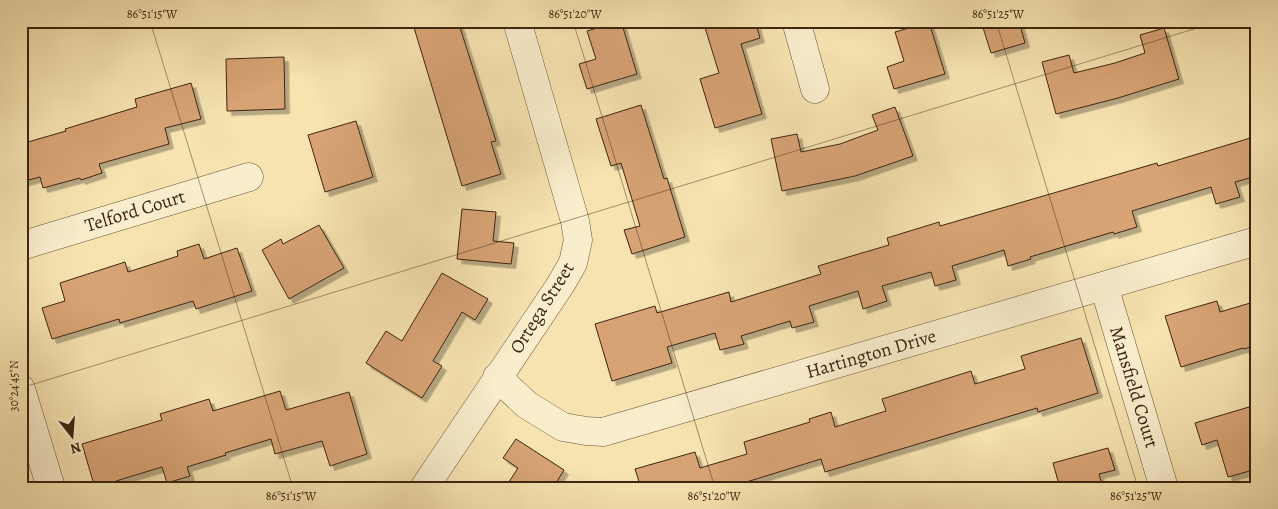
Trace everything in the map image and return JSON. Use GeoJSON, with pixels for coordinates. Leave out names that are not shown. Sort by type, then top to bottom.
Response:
{"type":"FeatureCollection","features":[{"type":"Feature","properties":{"kind":"street","name":"Ortega Street"},"geometry":{"type":"LineString","coordinates":[[424,488],[561,284],[573,263],[578,240],[575,221],[517,21]]}},
{"type":"Feature","properties":{"kind":"street"},"geometry":{"type":"LineString","coordinates":[[796,21],[815,89]]}},
{"type":"Feature","properties":{"kind":"street","name":"Telford Court"},"geometry":{"type":"LineString","coordinates":[[21,246],[249,177]]}},
{"type":"Feature","properties":{"kind":"street","name":"Hartington Drive"},"geometry":{"type":"LineString","coordinates":[[497,378],[527,405],[563,427],[586,432],[603,432],[1257,241]]}},
{"type":"Feature","properties":{"kind":"street","name":"Mansfield Court"},"geometry":{"type":"LineString","coordinates":[[1104,286],[1164,488]]}},
{"type":"Feature","properties":{"kind":"street"},"geometry":{"type":"LineString","coordinates":[[21,389],[51,488]]}},
{"type":"Feature","properties":{"kind":"building"},"geometry":{"type":"Polygon","coordinates":[[[412,21],[458,21],[496,141],[491,142],[501,174],[462,186],[412,21]]]}},
{"type":"Feature","properties":{"kind":"building"},"geometry":{"type":"Polygon","coordinates":[[[621,21],[637,74],[587,89],[579,64],[596,59],[587,31],[621,21]]]}},
{"type":"Feature","properties":{"kind":"building"},"geometry":{"type":"Polygon","coordinates":[[[703,21],[755,21],[760,38],[741,44],[762,114],[715,128],[700,79],[719,73],[703,21]]]}},
{"type":"Feature","properties":{"kind":"building"},"geometry":{"type":"Polygon","coordinates":[[[981,21],[1019,21],[1025,43],[991,53],[981,21]]]}},
{"type":"Feature","properties":{"kind":"building"},"geometry":{"type":"Polygon","coordinates":[[[929,22],[945,74],[894,89],[887,67],[904,61],[895,32],[929,22]]]}},
{"type":"Feature","properties":{"kind":"building"},"geometry":{"type":"Polygon","coordinates":[[[1164,28],[1179,79],[1118,98],[1056,114],[1042,62],[1069,55],[1074,73],[1115,63],[1145,53],[1140,35],[1164,28]]]}},
{"type":"Feature","properties":{"kind":"building"},"geometry":{"type":"Polygon","coordinates":[[[284,57],[285,109],[227,111],[226,59],[284,57]]]}},
{"type":"Feature","properties":{"kind":"building"},"geometry":{"type":"Polygon","coordinates":[[[191,83],[201,119],[165,128],[169,144],[99,164],[102,173],[81,180],[80,178],[43,188],[40,177],[21,182],[21,144],[137,107],[135,99],[191,83]]]}},
{"type":"Feature","properties":{"kind":"building"},"geometry":{"type":"Polygon","coordinates":[[[641,105],[664,179],[667,178],[685,237],[632,254],[624,230],[640,226],[621,163],[611,166],[596,119],[641,105]]]}},
{"type":"Feature","properties":{"kind":"building"},"geometry":{"type":"Polygon","coordinates":[[[895,107],[913,156],[855,176],[782,191],[771,139],[797,134],[801,152],[840,144],[878,130],[872,115],[895,107]]]}},
{"type":"Feature","properties":{"kind":"building"},"geometry":{"type":"Polygon","coordinates":[[[356,121],[373,177],[325,192],[308,135],[356,121]]]}},
{"type":"Feature","properties":{"kind":"building"},"geometry":{"type":"Polygon","coordinates":[[[1257,136],[1257,176],[1235,182],[1240,197],[1216,204],[1211,187],[1132,211],[1137,227],[1114,234],[1113,232],[1030,257],[1031,259],[1008,266],[1004,250],[952,266],[956,280],[935,286],[931,272],[882,286],[887,301],[863,309],[858,291],[809,306],[814,322],[792,328],[790,321],[741,336],[744,344],[720,350],[715,333],[667,347],[672,363],[612,381],[595,324],[655,306],[657,313],[729,292],[731,302],[821,274],[818,266],[889,245],[887,238],[939,222],[940,226],[1157,163],[1158,166],[1257,136]]]}},
{"type":"Feature","properties":{"kind":"building"},"geometry":{"type":"Polygon","coordinates":[[[462,209],[496,212],[493,241],[514,243],[511,264],[457,259],[462,209]]]}},
{"type":"Feature","properties":{"kind":"building"},"geometry":{"type":"Polygon","coordinates":[[[319,225],[344,268],[289,299],[262,250],[281,239],[283,244],[319,225]]]}},
{"type":"Feature","properties":{"kind":"building"},"geometry":{"type":"Polygon","coordinates":[[[199,244],[204,259],[237,248],[252,291],[196,309],[193,301],[120,323],[119,319],[52,339],[42,308],[65,301],[60,283],[125,262],[128,272],[178,256],[177,251],[199,244]]]}},
{"type":"Feature","properties":{"kind":"building"},"geometry":{"type":"Polygon","coordinates":[[[442,273],[488,299],[475,320],[462,312],[433,361],[442,366],[422,398],[366,363],[386,331],[402,341],[442,273]]]}},
{"type":"Feature","properties":{"kind":"building"},"geometry":{"type":"Polygon","coordinates":[[[1217,301],[1220,312],[1257,301],[1257,345],[1181,367],[1165,316],[1217,301]]]}},
{"type":"Feature","properties":{"kind":"building"},"geometry":{"type":"Polygon","coordinates":[[[1081,338],[1098,393],[1038,412],[1037,408],[825,472],[821,459],[740,484],[741,488],[641,488],[635,469],[695,452],[700,468],[747,454],[744,442],[810,422],[809,419],[831,412],[835,427],[886,411],[882,399],[971,371],[975,384],[1025,369],[1021,356],[1081,338]]]}},
{"type":"Feature","properties":{"kind":"building"},"geometry":{"type":"Polygon","coordinates":[[[280,391],[286,410],[349,392],[367,454],[330,466],[322,441],[275,454],[271,439],[187,467],[190,476],[167,483],[162,467],[116,481],[118,488],[95,488],[82,444],[162,420],[160,414],[209,399],[213,411],[280,391]]]}},
{"type":"Feature","properties":{"kind":"building"},"geometry":{"type":"Polygon","coordinates":[[[1249,407],[1257,432],[1257,469],[1228,477],[1217,440],[1202,445],[1195,423],[1249,407]]]}},
{"type":"Feature","properties":{"kind":"building"},"geometry":{"type":"Polygon","coordinates":[[[516,439],[564,470],[553,488],[505,488],[518,468],[503,458],[516,439]]]}},
{"type":"Feature","properties":{"kind":"building"},"geometry":{"type":"Polygon","coordinates":[[[1108,448],[1115,470],[1099,474],[1103,488],[1060,488],[1053,463],[1108,448]]]}}]}
